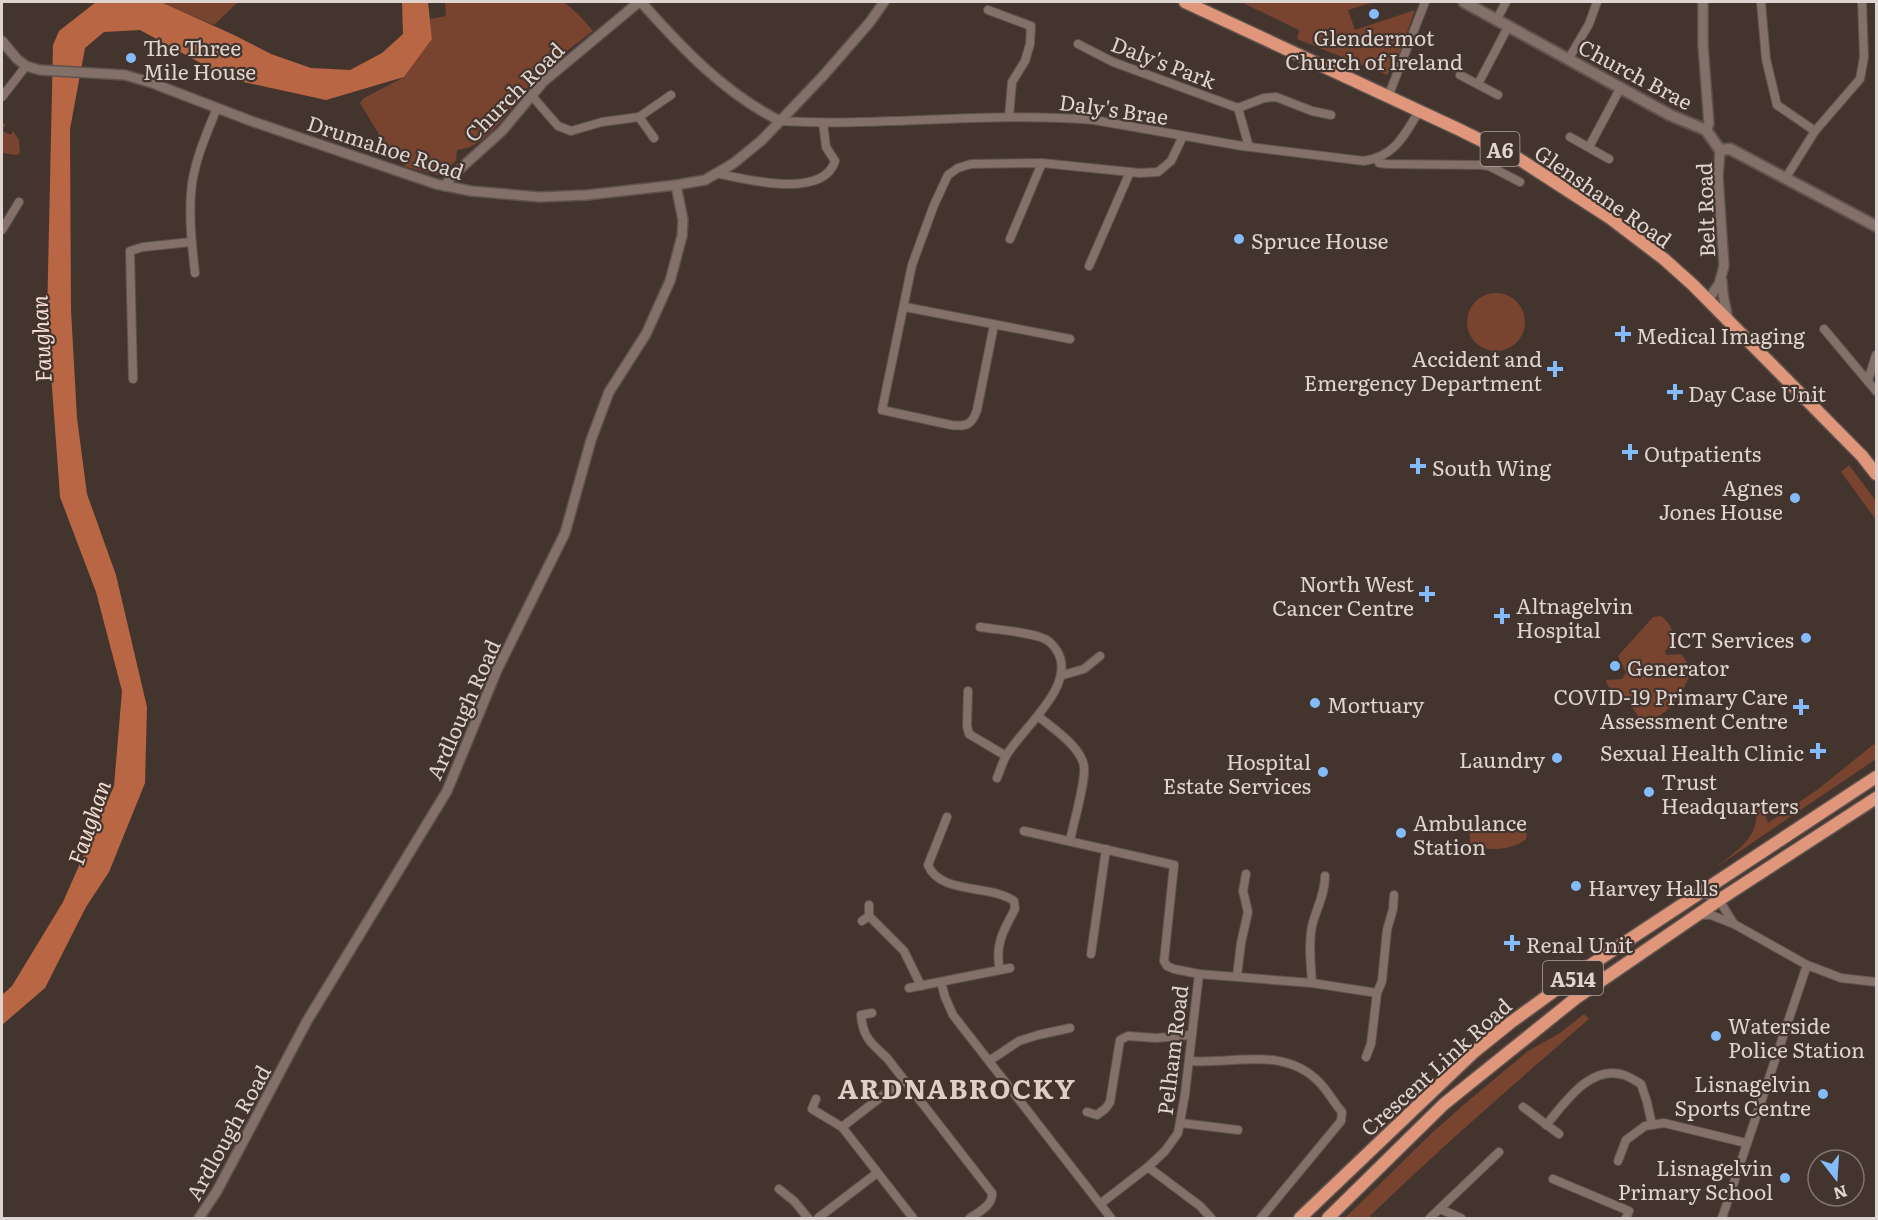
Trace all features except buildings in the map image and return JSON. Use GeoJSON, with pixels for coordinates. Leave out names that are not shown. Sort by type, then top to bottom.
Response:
{"type":"FeatureCollection","features":[{"type":"Feature","properties":{"kind":"highway","name":"Glenshane Road"},"geometry":{"type":"LineString","coordinates":[[1185,2],[1505,152],[1565,187],[1664,259],[1728,320],[1862,456],[1876,474]]}},
{"type":"Feature","properties":{"kind":"highway","name":"Crescent Link Road"},"geometry":{"type":"LineString","coordinates":[[1300,1218],[1501,1029],[1583,970],[1876,777]]}},
{"type":"Feature","properties":{"kind":"highway","name":"Crescent Link Road"},"geometry":{"type":"LineString","coordinates":[[1328,1218],[1444,1104],[1576,998],[1719,900],[1876,798]]}},
{"type":"Feature","properties":{"kind":"main road","name":"Church Brae"},"geometry":{"type":"LineString","coordinates":[[1464,2],[1670,115],[1707,130],[1720,150]]}},
{"type":"Feature","properties":{"kind":"main road"},"geometry":{"type":"LineString","coordinates":[[1720,150],[1730,149],[1876,226]]}},
{"type":"Feature","properties":{"kind":"street","name":"Church Road"},"geometry":{"type":"LineString","coordinates":[[445,186],[451,177],[502,131],[543,82],[562,64],[640,2]]}},
{"type":"Feature","properties":{"kind":"street"},"geometry":{"type":"LineString","coordinates":[[640,2],[700,65],[733,91],[780,121]]}},
{"type":"Feature","properties":{"kind":"street","name":"Drumahoe Road"},"geometry":{"type":"LineString","coordinates":[[2,41],[26,66],[40,70],[125,75],[445,186],[471,192],[540,197],[587,195],[705,180],[734,163],[762,140],[780,121],[870,22],[884,2]]}},
{"type":"Feature","properties":{"kind":"street"},"geometry":{"type":"LineString","coordinates":[[1388,96],[1425,2]]}},
{"type":"Feature","properties":{"kind":"street"},"geometry":{"type":"LineString","coordinates":[[1497,19],[1506,2]]}},
{"type":"Feature","properties":{"kind":"street"},"geometry":{"type":"LineString","coordinates":[[1568,60],[1589,24],[1597,2]]}},
{"type":"Feature","properties":{"kind":"street"},"geometry":{"type":"LineString","coordinates":[[1703,2],[1703,45],[1709,124],[1707,130]]}},
{"type":"Feature","properties":{"kind":"street"},"geometry":{"type":"LineString","coordinates":[[1761,2],[1766,59],[1777,105],[1815,131]]}},
{"type":"Feature","properties":{"kind":"street"},"geometry":{"type":"LineString","coordinates":[[1785,179],[1815,131],[1860,79],[1864,57],[1862,2]]}},
{"type":"Feature","properties":{"kind":"street"},"geometry":{"type":"LineString","coordinates":[[988,10],[1031,27],[1030,44],[1025,61],[1012,82],[1009,117]]}},
{"type":"Feature","properties":{"kind":"street"},"geometry":{"type":"LineString","coordinates":[[1478,84],[1508,27]]}},
{"type":"Feature","properties":{"kind":"street","name":"Daly's Park"},"geometry":{"type":"LineString","coordinates":[[1078,44],[1113,62],[1238,108],[1264,98],[1275,97],[1312,111],[1331,115]]}},
{"type":"Feature","properties":{"kind":"street"},"geometry":{"type":"LineString","coordinates":[[2,97],[26,66]]}},
{"type":"Feature","properties":{"kind":"street"},"geometry":{"type":"LineString","coordinates":[[1460,75],[1498,95]]}},
{"type":"Feature","properties":{"kind":"street"},"geometry":{"type":"LineString","coordinates":[[1589,147],[1622,87]]}},
{"type":"Feature","properties":{"kind":"street"},"geometry":{"type":"LineString","coordinates":[[532,96],[558,126],[571,130],[602,122],[639,117],[671,95]]}},
{"type":"Feature","properties":{"kind":"street"},"geometry":{"type":"LineString","coordinates":[[195,273],[191,242],[191,191],[202,145],[217,108]]}},
{"type":"Feature","properties":{"kind":"street","name":"Daly's Park"},"geometry":{"type":"LineString","coordinates":[[1238,108],[1249,147]]}},
{"type":"Feature","properties":{"kind":"street"},"geometry":{"type":"LineString","coordinates":[[1377,159],[1399,143],[1419,111]]}},
{"type":"Feature","properties":{"kind":"street"},"geometry":{"type":"LineString","coordinates":[[639,117],[654,138]]}},
{"type":"Feature","properties":{"kind":"street","name":"Daly's Brae"},"geometry":{"type":"LineString","coordinates":[[780,121],[823,123],[1009,117],[1094,120],[1249,147],[1351,160],[1377,159],[1379,163],[1387,164],[1489,166],[1520,182]]}},
{"type":"Feature","properties":{"kind":"street"},"geometry":{"type":"LineString","coordinates":[[716,173],[774,183],[798,185],[813,182],[833,168],[835,161],[825,147],[823,123]]}},
{"type":"Feature","properties":{"kind":"street"},"geometry":{"type":"LineString","coordinates":[[994,325],[974,420],[961,426],[951,425],[882,410],[912,265],[948,175],[958,168],[971,164],[1042,163],[1130,172],[1158,172],[1172,161],[1182,136]]}},
{"type":"Feature","properties":{"kind":"street"},"geometry":{"type":"LineString","coordinates":[[1570,137],[1609,159]]}},
{"type":"Feature","properties":{"kind":"street","name":"Belt Road"},"geometry":{"type":"LineString","coordinates":[[1708,300],[1722,276],[1723,253],[1718,177],[1720,150]]}},
{"type":"Feature","properties":{"kind":"street"},"geometry":{"type":"LineString","coordinates":[[1010,239],[1042,163]]}},
{"type":"Feature","properties":{"kind":"street"},"geometry":{"type":"LineString","coordinates":[[1089,266],[1130,172]]}},
{"type":"Feature","properties":{"kind":"street","name":"Ardlough Road"},"geometry":{"type":"LineString","coordinates":[[200,1218],[217,1191],[307,1021],[447,791],[497,670],[565,533],[591,440],[609,392],[646,334],[670,280],[682,236],[683,220],[676,185]]}},
{"type":"Feature","properties":{"kind":"street"},"geometry":{"type":"LineString","coordinates":[[2,230],[19,202]]}},
{"type":"Feature","properties":{"kind":"street"},"geometry":{"type":"LineString","coordinates":[[133,379],[130,251],[144,247],[191,242]]}},
{"type":"Feature","properties":{"kind":"street"},"geometry":{"type":"LineString","coordinates":[[1722,276],[1728,320]]}},
{"type":"Feature","properties":{"kind":"street"},"geometry":{"type":"LineString","coordinates":[[905,307],[1070,339]]}},
{"type":"Feature","properties":{"kind":"street"},"geometry":{"type":"LineString","coordinates":[[1824,328],[1876,392]]}},
{"type":"Feature","properties":{"kind":"street"},"geometry":{"type":"LineString","coordinates":[[1868,381],[1876,355]]}},
{"type":"Feature","properties":{"kind":"street"},"geometry":{"type":"LineString","coordinates":[[980,627],[1041,637],[1047,640],[1061,658],[1063,675],[1038,716],[1006,756],[997,778]]}},
{"type":"Feature","properties":{"kind":"street"},"geometry":{"type":"LineString","coordinates":[[1063,675],[1084,669],[1100,656]]}},
{"type":"Feature","properties":{"kind":"street"},"geometry":{"type":"LineString","coordinates":[[968,691],[967,726],[969,734],[1006,756]]}},
{"type":"Feature","properties":{"kind":"street"},"geometry":{"type":"LineString","coordinates":[[1038,716],[1067,739],[1079,754],[1084,767],[1070,841]]}},
{"type":"Feature","properties":{"kind":"street"},"geometry":{"type":"LineString","coordinates":[[946,817],[928,865],[930,870],[940,880],[1006,895],[1014,901],[1015,909],[1001,933],[997,958],[1000,970]]}},
{"type":"Feature","properties":{"kind":"street","name":"Pelham Road"},"geometry":{"type":"LineString","coordinates":[[1024,831],[1174,865],[1164,961],[1167,966],[1199,974],[1312,984],[1377,993]]}},
{"type":"Feature","properties":{"kind":"street"},"geometry":{"type":"LineString","coordinates":[[1091,954],[1106,849]]}},
{"type":"Feature","properties":{"kind":"street"},"geometry":{"type":"LineString","coordinates":[[1236,976],[1248,912],[1243,891],[1246,874]]}},
{"type":"Feature","properties":{"kind":"street"},"geometry":{"type":"LineString","coordinates":[[1312,984],[1310,936],[1325,889],[1325,876]]}},
{"type":"Feature","properties":{"kind":"street"},"geometry":{"type":"LineString","coordinates":[[1700,892],[1719,900],[1734,924]]}},
{"type":"Feature","properties":{"kind":"street"},"geometry":{"type":"LineString","coordinates":[[1366,1057],[1371,1044],[1377,993],[1382,981],[1387,930],[1394,895]]}},
{"type":"Feature","properties":{"kind":"street"},"geometry":{"type":"LineString","coordinates":[[869,904],[869,916],[904,951],[921,986]]}},
{"type":"Feature","properties":{"kind":"street"},"geometry":{"type":"LineString","coordinates":[[1698,915],[1711,915],[1734,924],[1807,965],[1840,978],[1876,982]]}},
{"type":"Feature","properties":{"kind":"street"},"geometry":{"type":"LineString","coordinates":[[862,921],[869,916]]}},
{"type":"Feature","properties":{"kind":"street"},"geometry":{"type":"LineString","coordinates":[[1722,1218],[1807,965]]}},
{"type":"Feature","properties":{"kind":"street"},"geometry":{"type":"LineString","coordinates":[[909,988],[1010,968]]}},
{"type":"Feature","properties":{"kind":"street","name":"Pelham Road"},"geometry":{"type":"LineString","coordinates":[[1100,1204],[1148,1167],[1165,1151],[1178,1133],[1199,974]]}},
{"type":"Feature","properties":{"kind":"street"},"geometry":{"type":"LineString","coordinates":[[941,982],[950,1009],[1111,1218]]}},
{"type":"Feature","properties":{"kind":"street"},"geometry":{"type":"LineString","coordinates":[[872,1013],[861,1015],[862,1030],[867,1039],[887,1058],[992,1192],[992,1198],[988,1204],[970,1218]]}},
{"type":"Feature","properties":{"kind":"street"},"geometry":{"type":"LineString","coordinates":[[989,1061],[1019,1041],[1070,1029]]}},
{"type":"Feature","properties":{"kind":"street"},"geometry":{"type":"LineString","coordinates":[[1060,1031],[1062,1041]]}},
{"type":"Feature","properties":{"kind":"street"},"geometry":{"type":"LineString","coordinates":[[1087,1112],[1097,1115],[1110,1102],[1120,1040],[1128,1036],[1156,1038],[1192,1035]]}},
{"type":"Feature","properties":{"kind":"street"},"geometry":{"type":"LineString","coordinates":[[1189,1061],[1208,1063],[1261,1058],[1278,1060],[1305,1071],[1319,1082],[1342,1112],[1341,1121],[1262,1218]]}},
{"type":"Feature","properties":{"kind":"street"},"geometry":{"type":"LineString","coordinates":[[1546,1125],[1574,1091],[1592,1079],[1607,1074],[1616,1074],[1625,1075],[1641,1084],[1652,1125]]}},
{"type":"Feature","properties":{"kind":"street"},"geometry":{"type":"LineString","coordinates":[[842,1127],[903,1080]]}},
{"type":"Feature","properties":{"kind":"street"},"geometry":{"type":"LineString","coordinates":[[816,1099],[812,1108],[842,1127],[913,1218]]}},
{"type":"Feature","properties":{"kind":"street"},"geometry":{"type":"LineString","coordinates":[[1523,1107],[1559,1134]]}},
{"type":"Feature","properties":{"kind":"street"},"geometry":{"type":"LineString","coordinates":[[1181,1123],[1238,1130]]}},
{"type":"Feature","properties":{"kind":"street"},"geometry":{"type":"LineString","coordinates":[[1618,1161],[1626,1140],[1645,1126],[1664,1123],[1746,1143]]}},
{"type":"Feature","properties":{"kind":"street"},"geometry":{"type":"LineString","coordinates":[[1431,1218],[1499,1152]]}},
{"type":"Feature","properties":{"kind":"street"},"geometry":{"type":"LineString","coordinates":[[1148,1167],[1200,1206],[1211,1218]]}},
{"type":"Feature","properties":{"kind":"street"},"geometry":{"type":"LineString","coordinates":[[818,1218],[877,1173]]}},
{"type":"Feature","properties":{"kind":"street"},"geometry":{"type":"LineString","coordinates":[[1552,1179],[1629,1211],[1626,1218]]}},
{"type":"Feature","properties":{"kind":"street"},"geometry":{"type":"LineString","coordinates":[[779,1189],[794,1201],[808,1218]]}},
{"type":"Feature","properties":{"kind":"street"},"geometry":{"type":"LineString","coordinates":[[1440,1209],[1461,1218]]}},
{"type":"Feature","properties":{"kind":"shaded area"},"geometry":{"type":"Polygon","coordinates":[[[96,2],[161,2],[271,54],[311,68],[350,70],[382,53],[403,34],[402,2],[428,2],[432,39],[404,77],[326,100],[230,79],[140,30],[104,32],[85,48],[70,129],[71,310],[77,418],[87,494],[116,575],[147,707],[145,783],[109,872],[86,907],[45,988],[2,1025],[2,995],[12,986],[63,902],[114,786],[122,691],[96,592],[60,497],[47,318],[53,45],[59,31],[96,2]]]}},
{"type":"Feature","properties":{"kind":"shaded area"},"geometry":{"type":"Polygon","coordinates":[[[161,2],[238,2],[214,25],[161,2]]]}},
{"type":"Feature","properties":{"kind":"shaded area"},"geometry":{"type":"Polygon","coordinates":[[[445,2],[564,2],[593,31],[544,70],[491,132],[469,147],[457,150],[456,161],[439,175],[406,167],[378,133],[360,103],[364,98],[404,77],[432,39],[430,19],[446,16],[445,2]]]}},
{"type":"Feature","properties":{"kind":"shaded area"},"geometry":{"type":"Polygon","coordinates":[[[1241,2],[1374,2],[1348,10],[1355,30],[1415,10],[1399,55],[1387,75],[1297,39],[1299,30],[1241,2]]]}},
{"type":"Feature","properties":{"kind":"shaded area"},"geometry":{"type":"Polygon","coordinates":[[[2,123],[5,124],[3,131],[11,135],[13,131],[19,140],[20,153],[17,155],[2,153],[2,123]]]}},
{"type":"Feature","properties":{"kind":"shaded area"},"geometry":{"type":"Polygon","coordinates":[[[1490,293],[1502,293],[1517,301],[1525,316],[1525,328],[1517,343],[1502,351],[1490,351],[1475,343],[1467,328],[1467,316],[1475,301],[1490,293]]]}},
{"type":"Feature","properties":{"kind":"shaded area"},"geometry":{"type":"Polygon","coordinates":[[[1849,465],[1876,501],[1876,520],[1841,472],[1849,465]]]}},
{"type":"Feature","properties":{"kind":"shaded area"},"geometry":{"type":"Polygon","coordinates":[[[1661,616],[1669,624],[1672,633],[1671,642],[1665,651],[1666,655],[1681,654],[1688,666],[1689,676],[1683,690],[1667,710],[1657,717],[1645,718],[1638,716],[1627,701],[1612,691],[1606,680],[1622,679],[1626,673],[1618,656],[1653,617],[1661,616]]]}},
{"type":"Feature","properties":{"kind":"shaded area"},"geometry":{"type":"Polygon","coordinates":[[[1874,744],[1876,745],[1876,759],[1718,866],[1739,849],[1750,836],[1754,829],[1756,811],[1763,808],[1768,823],[1817,790],[1874,744]]]}},
{"type":"Feature","properties":{"kind":"shaded area"},"geometry":{"type":"Polygon","coordinates":[[[1473,819],[1485,822],[1497,832],[1520,827],[1527,834],[1526,839],[1513,846],[1499,849],[1470,845],[1470,825],[1473,819]]]}},
{"type":"Feature","properties":{"kind":"shaded area"},"geometry":{"type":"Polygon","coordinates":[[[1584,1014],[1589,1019],[1449,1142],[1368,1218],[1345,1218],[1467,1102],[1528,1051],[1560,1033],[1584,1014]]]}},
{"type":"Feature","properties":{"kind":"place","name":"Glendermot Church of Ireland"},"geometry":{"type":"Point","coordinates":[1374,14]}},
{"type":"Feature","properties":{"kind":"place","name":"The Three Mile House"},"geometry":{"type":"Point","coordinates":[131,58]}},
{"type":"Feature","properties":{"kind":"place","name":"Spruce House"},"geometry":{"type":"Point","coordinates":[1239,239]}},
{"type":"Feature","properties":{"kind":"place","name":"Medical Imaging"},"geometry":{"type":"Point","coordinates":[1623,334]}},
{"type":"Feature","properties":{"kind":"place","name":"Accident and Emergency Department"},"geometry":{"type":"Point","coordinates":[1555,369]}},
{"type":"Feature","properties":{"kind":"place","name":"Day Case Unit"},"geometry":{"type":"Point","coordinates":[1675,392]}},
{"type":"Feature","properties":{"kind":"place","name":"Outpatients"},"geometry":{"type":"Point","coordinates":[1630,452]}},
{"type":"Feature","properties":{"kind":"place","name":"South Wing"},"geometry":{"type":"Point","coordinates":[1418,466]}},
{"type":"Feature","properties":{"kind":"place","name":"Agnes Jones House"},"geometry":{"type":"Point","coordinates":[1795,498]}},
{"type":"Feature","properties":{"kind":"place","name":"North West Cancer Centre"},"geometry":{"type":"Point","coordinates":[1427,594]}},
{"type":"Feature","properties":{"kind":"place","name":"Altnagelvin Hospital"},"geometry":{"type":"Point","coordinates":[1502,616]}},
{"type":"Feature","properties":{"kind":"place","name":"ICT Services"},"geometry":{"type":"Point","coordinates":[1806,638]}},
{"type":"Feature","properties":{"kind":"place","name":"Generator"},"geometry":{"type":"Point","coordinates":[1615,666]}},
{"type":"Feature","properties":{"kind":"place","name":"Mortuary"},"geometry":{"type":"Point","coordinates":[1315,703]}},
{"type":"Feature","properties":{"kind":"place","name":"COVID-19 Primary Care Assessment Centre"},"geometry":{"type":"Point","coordinates":[1801,707]}},
{"type":"Feature","properties":{"kind":"place","name":"Sexual Health Clinic"},"geometry":{"type":"Point","coordinates":[1818,751]}},
{"type":"Feature","properties":{"kind":"place","name":"Laundry"},"geometry":{"type":"Point","coordinates":[1557,758]}},
{"type":"Feature","properties":{"kind":"place","name":"Hospital Estate Services"},"geometry":{"type":"Point","coordinates":[1323,772]}},
{"type":"Feature","properties":{"kind":"place","name":"Trust Headquarters"},"geometry":{"type":"Point","coordinates":[1649,792]}},
{"type":"Feature","properties":{"kind":"place","name":"Ambulance Station"},"geometry":{"type":"Point","coordinates":[1401,833]}},
{"type":"Feature","properties":{"kind":"place","name":"Harvey Halls"},"geometry":{"type":"Point","coordinates":[1576,886]}},
{"type":"Feature","properties":{"kind":"place","name":"Renal Unit"},"geometry":{"type":"Point","coordinates":[1512,943]}},
{"type":"Feature","properties":{"kind":"place","name":"Waterside Police Station"},"geometry":{"type":"Point","coordinates":[1716,1036]}},
{"type":"Feature","properties":{"kind":"place","name":"Lisnagelvin Sports Centre"},"geometry":{"type":"Point","coordinates":[1823,1094]}},
{"type":"Feature","properties":{"kind":"place","name":"Lisnagelvin Primary School"},"geometry":{"type":"Point","coordinates":[1785,1178]}},
{"type":"Feature","properties":{"kind":"district","name":"ARDNABROCKY"},"geometry":{"type":"Point","coordinates":[957,1087]}},
{"type":"Feature","properties":{"kind":"water label","name":"Faughan"},"geometry":{"type":"Point","coordinates":[40,339]}},
{"type":"Feature","properties":{"kind":"water label","name":"Faughan"},"geometry":{"type":"Point","coordinates":[88,822]}}]}
